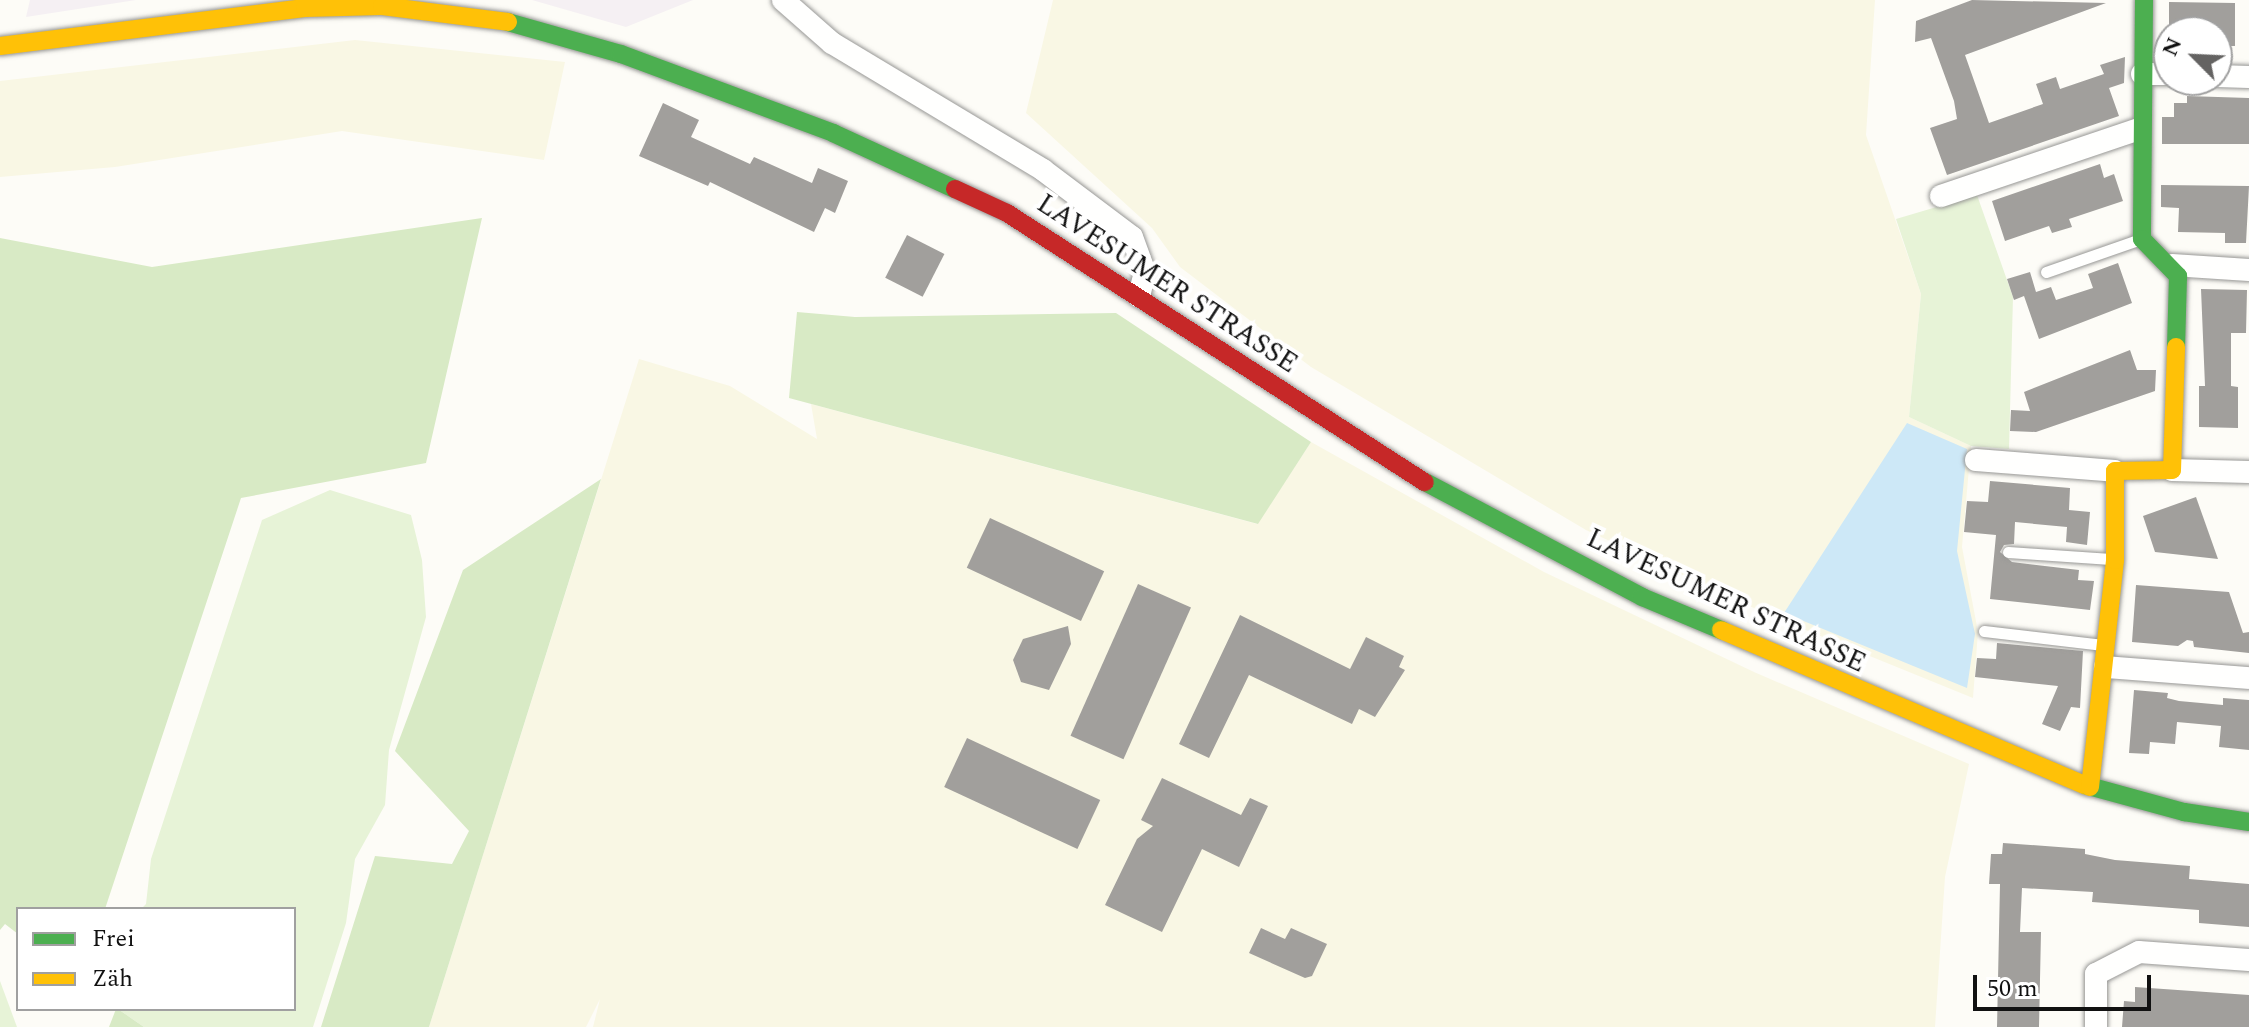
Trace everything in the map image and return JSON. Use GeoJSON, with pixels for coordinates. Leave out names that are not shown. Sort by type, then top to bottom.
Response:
{"type":"FeatureCollection","features":[{"type":"Feature","properties":{"kind":"street"},"geometry":{"type":"LineString","coordinates":[[783,0],[832,43],[1043,170],[1132,237],[1145,272],[1139,296]]}},
{"type":"Feature","properties":{"kind":"street"},"geometry":{"type":"LineString","coordinates":[[2144,0],[2139,129],[2142,239],[2172,265],[2178,276],[2172,470]]}},
{"type":"Feature","properties":{"kind":"street","name":"LAVESUMER STRASSE"},"geometry":{"type":"LineString","coordinates":[[0,46],[305,8],[382,6],[509,22],[621,54],[833,133],[1007,213],[1139,296],[1328,423],[1576,565],[1763,652],[2090,787],[2184,812],[2249,822]]}},
{"type":"Feature","properties":{"kind":"street"},"geometry":{"type":"LineString","coordinates":[[2142,74],[2153,74]]}},
{"type":"Feature","properties":{"kind":"street"},"geometry":{"type":"LineString","coordinates":[[1941,196],[2139,129]]}},
{"type":"Feature","properties":{"kind":"street"},"geometry":{"type":"LineString","coordinates":[[2172,265],[2249,270]]}},
{"type":"Feature","properties":{"kind":"street"},"geometry":{"type":"LineString","coordinates":[[1976,460],[2115,471],[2249,472]]}},
{"type":"Feature","properties":{"kind":"street"},"geometry":{"type":"LineString","coordinates":[[2090,787],[2115,560],[2115,471]]}},
{"type":"Feature","properties":{"kind":"street"},"geometry":{"type":"LineString","coordinates":[[2106,656],[2249,678]]}},
{"type":"Feature","properties":{"kind":"street"},"geometry":{"type":"LineString","coordinates":[[2096,1027],[2096,974],[2139,952],[2249,960]]}},
{"type":"Feature","properties":{"kind":"lane"},"geometry":{"type":"LineString","coordinates":[[2046,272],[2142,239]]}},
{"type":"Feature","properties":{"kind":"lane"},"geometry":{"type":"LineString","coordinates":[[2008,552],[2115,560]]}},
{"type":"Feature","properties":{"kind":"lane"},"geometry":{"type":"LineString","coordinates":[[1984,631],[2106,656]]}},
{"type":"Feature","properties":{"kind":"shaded area"},"geometry":{"type":"Polygon","coordinates":[[[30,0],[136,0],[26,17],[30,0]]]}},
{"type":"Feature","properties":{"kind":"shaded area"},"geometry":{"type":"Polygon","coordinates":[[[532,0],[693,0],[626,27],[532,0]]]}},
{"type":"Feature","properties":{"kind":"shaded area"},"geometry":{"type":"Polygon","coordinates":[[[1053,0],[1875,0],[1866,135],[1921,294],[1909,417],[1971,446],[1962,547],[1978,632],[1973,698],[1771,616],[1586,530],[1311,367],[1180,267],[1152,228],[1026,113],[1053,0]]]}},
{"type":"Feature","properties":{"kind":"shaded area"},"geometry":{"type":"Polygon","coordinates":[[[355,40],[565,62],[544,160],[342,131],[115,167],[0,177],[0,81],[355,40]]]}},
{"type":"Feature","properties":{"kind":"shaded area"},"geometry":{"type":"Polygon","coordinates":[[[639,359],[730,386],[817,439],[811,404],[1257,524],[1311,442],[1544,572],[1754,672],[1969,764],[1945,877],[1935,1027],[593,1027],[600,999],[586,1027],[429,1027],[639,359]]]}},
{"type":"Feature","properties":{"kind":"green space"},"geometry":{"type":"Polygon","coordinates":[[[1977,195],[2013,297],[2009,449],[1971,446],[1909,417],[1921,294],[1896,219],[1977,195]]]}},
{"type":"Feature","properties":{"kind":"green space"},"geometry":{"type":"Polygon","coordinates":[[[482,218],[426,463],[241,498],[106,907],[16,907],[16,932],[5,924],[0,930],[0,238],[152,267],[482,218]]]}},
{"type":"Feature","properties":{"kind":"green space"},"geometry":{"type":"Polygon","coordinates":[[[797,312],[855,317],[1116,313],[1311,442],[1258,524],[789,398],[797,312]]]}},
{"type":"Feature","properties":{"kind":"green space"},"geometry":{"type":"Polygon","coordinates":[[[601,479],[429,1027],[321,1027],[375,856],[452,864],[469,831],[395,751],[463,570],[601,479]]]}},
{"type":"Feature","properties":{"kind":"green space"},"geometry":{"type":"Polygon","coordinates":[[[330,490],[411,515],[422,560],[426,617],[389,750],[385,805],[355,859],[346,923],[313,1027],[144,1027],[121,1011],[296,1011],[296,907],[143,907],[146,904],[151,859],[262,520],[330,490]]]}},
{"type":"Feature","properties":{"kind":"green space"},"geometry":{"type":"Polygon","coordinates":[[[0,981],[17,1027],[0,1027],[0,981]]]}},
{"type":"Feature","properties":{"kind":"green space"},"geometry":{"type":"Polygon","coordinates":[[[115,1011],[121,1011],[144,1027],[109,1027],[115,1011]]]}},
{"type":"Feature","properties":{"kind":"water"},"geometry":{"type":"Polygon","coordinates":[[[1907,423],[1967,449],[1957,551],[1975,634],[1967,688],[1784,613],[1907,423]]]}},
{"type":"Feature","properties":{"kind":"building"},"geometry":{"type":"Polygon","coordinates":[[[1972,0],[2106,3],[1965,55],[1989,123],[2043,104],[2036,84],[2056,77],[2060,89],[2104,74],[2100,65],[2125,57],[2124,83],[2109,88],[2119,116],[1947,175],[1930,128],[1957,119],[1954,101],[1931,38],[1915,42],[1916,21],[1972,0]]]}},
{"type":"Feature","properties":{"kind":"building"},"geometry":{"type":"Polygon","coordinates":[[[2169,2],[2235,3],[2235,46],[2233,16],[2169,16],[2169,2]]]}},
{"type":"Feature","properties":{"kind":"building"},"geometry":{"type":"Polygon","coordinates":[[[2187,96],[2249,98],[2249,144],[2162,144],[2162,117],[2174,117],[2174,103],[2187,103],[2187,96]]]}},
{"type":"Feature","properties":{"kind":"building"},"geometry":{"type":"Polygon","coordinates":[[[663,103],[699,120],[691,137],[750,164],[754,157],[812,183],[818,168],[848,181],[835,213],[825,208],[814,232],[710,182],[708,186],[639,156],[663,103]]]}},
{"type":"Feature","properties":{"kind":"building"},"geometry":{"type":"Polygon","coordinates":[[[2100,164],[2104,178],[2114,174],[2123,201],[2069,219],[2072,227],[2052,233],[2049,226],[2005,241],[1992,201],[2100,164]]]}},
{"type":"Feature","properties":{"kind":"building"},"geometry":{"type":"Polygon","coordinates":[[[2161,185],[2249,186],[2246,243],[2225,243],[2225,233],[2178,232],[2179,208],[2161,207],[2161,185]]]}},
{"type":"Feature","properties":{"kind":"building"},"geometry":{"type":"Polygon","coordinates":[[[907,235],[944,254],[923,297],[885,278],[907,235]]]}},
{"type":"Feature","properties":{"kind":"building"},"geometry":{"type":"Polygon","coordinates":[[[2118,263],[2132,303],[2039,339],[2024,296],[2014,300],[2007,279],[2030,272],[2036,292],[2051,287],[2056,300],[2093,288],[2088,274],[2118,263]]]}},
{"type":"Feature","properties":{"kind":"building"},"geometry":{"type":"Polygon","coordinates":[[[2201,289],[2247,290],[2246,333],[2231,333],[2231,386],[2238,387],[2238,428],[2199,427],[2199,386],[2205,386],[2201,289]]]}},
{"type":"Feature","properties":{"kind":"building"},"geometry":{"type":"Polygon","coordinates":[[[2130,350],[2137,370],[2156,370],[2155,391],[2036,432],[2010,431],[2011,410],[2030,411],[2024,392],[2130,350]]]}},
{"type":"Feature","properties":{"kind":"building"},"geometry":{"type":"Polygon","coordinates":[[[1990,481],[2070,488],[2069,510],[2090,512],[2087,545],[2066,542],[2067,527],[2015,522],[2014,544],[2004,545],[2000,552],[2012,562],[2079,570],[2078,580],[2094,581],[2090,610],[1990,599],[1996,535],[1964,532],[1967,501],[1988,502],[1990,481]]]}},
{"type":"Feature","properties":{"kind":"building"},"geometry":{"type":"Polygon","coordinates":[[[2196,497],[2218,559],[2155,552],[2143,516],[2196,497]]]}},
{"type":"Feature","properties":{"kind":"building"},"geometry":{"type":"Polygon","coordinates":[[[990,518],[1104,571],[1081,621],[967,568],[990,518]]]}},
{"type":"Feature","properties":{"kind":"building"},"geometry":{"type":"Polygon","coordinates":[[[1138,584],[1191,608],[1123,759],[1070,736],[1138,584]]]}},
{"type":"Feature","properties":{"kind":"building"},"geometry":{"type":"Polygon","coordinates":[[[2136,585],[2229,592],[2243,633],[2249,632],[2249,653],[2194,647],[2193,641],[2187,640],[2178,646],[2132,642],[2136,585]]]}},
{"type":"Feature","properties":{"kind":"building"},"geometry":{"type":"Polygon","coordinates":[[[1240,615],[1350,669],[1366,637],[1404,656],[1399,667],[1405,670],[1375,717],[1359,709],[1352,724],[1249,675],[1209,758],[1179,744],[1240,615]]]}},
{"type":"Feature","properties":{"kind":"building"},"geometry":{"type":"Polygon","coordinates":[[[1068,626],[1071,644],[1049,690],[1021,682],[1013,660],[1023,639],[1068,626]]]}},
{"type":"Feature","properties":{"kind":"building"},"geometry":{"type":"Polygon","coordinates":[[[1997,643],[2083,651],[2080,708],[2071,707],[2060,731],[2042,724],[2058,686],[1975,677],[1977,658],[1996,659],[1997,643]]]}},
{"type":"Feature","properties":{"kind":"building"},"geometry":{"type":"Polygon","coordinates":[[[2134,690],[2168,693],[2167,698],[2179,701],[2223,705],[2223,698],[2249,700],[2249,750],[2219,747],[2221,726],[2177,722],[2175,744],[2150,742],[2149,754],[2129,753],[2134,690]]]}},
{"type":"Feature","properties":{"kind":"building"},"geometry":{"type":"Polygon","coordinates":[[[967,738],[1100,800],[1077,849],[944,787],[967,738]]]}},
{"type":"Feature","properties":{"kind":"building"},"geometry":{"type":"Polygon","coordinates":[[[1162,778],[1241,815],[1250,798],[1268,806],[1239,867],[1202,849],[1162,932],[1105,905],[1137,839],[1153,826],[1141,820],[1162,778]]]}},
{"type":"Feature","properties":{"kind":"building"},"geometry":{"type":"Polygon","coordinates":[[[2003,843],[2085,849],[2085,854],[2115,860],[2190,866],[2189,879],[2249,884],[2249,927],[2199,923],[2199,910],[2092,902],[2093,892],[2022,888],[2020,932],[2041,932],[2039,1027],[1997,1027],[2000,884],[1989,884],[1991,854],[2002,854],[2003,843]]]}},
{"type":"Feature","properties":{"kind":"building"},"geometry":{"type":"Polygon","coordinates":[[[1261,928],[1285,939],[1291,928],[1327,944],[1312,976],[1305,978],[1249,953],[1261,928]]]}},
{"type":"Feature","properties":{"kind":"building"},"geometry":{"type":"Polygon","coordinates":[[[2135,987],[2249,995],[2249,1027],[2122,1027],[2124,1001],[2135,1002],[2135,987]]]}},
{"type":"Feature","properties":{"kind":"traffic: fast"},"geometry":{"type":"LineString","coordinates":[[2144,0],[2142,239],[2178,276],[2176,347]]}},
{"type":"Feature","properties":{"kind":"traffic: fast"},"geometry":{"type":"LineString","coordinates":[[508,22],[621,54],[833,133],[955,189]]}},
{"type":"Feature","properties":{"kind":"traffic: fast"},"geometry":{"type":"LineString","coordinates":[[1425,482],[1642,597],[1721,630]]}},
{"type":"Feature","properties":{"kind":"traffic: fast"},"geometry":{"type":"LineString","coordinates":[[2085,785],[2184,812],[2249,822]]}},
{"type":"Feature","properties":{"kind":"traffic: slow"},"geometry":{"type":"LineString","coordinates":[[0,46],[305,8],[382,6],[508,22]]}},
{"type":"Feature","properties":{"kind":"traffic: slow"},"geometry":{"type":"LineString","coordinates":[[2090,787],[2115,560],[2115,471],[2172,470],[2176,347]]}},
{"type":"Feature","properties":{"kind":"traffic: slow"},"geometry":{"type":"LineString","coordinates":[[1721,630],[2085,785]]}},
{"type":"Feature","properties":{"kind":"traffic: jam"},"geometry":{"type":"LineString","coordinates":[[955,189],[1007,213],[1425,482]]}}]}
